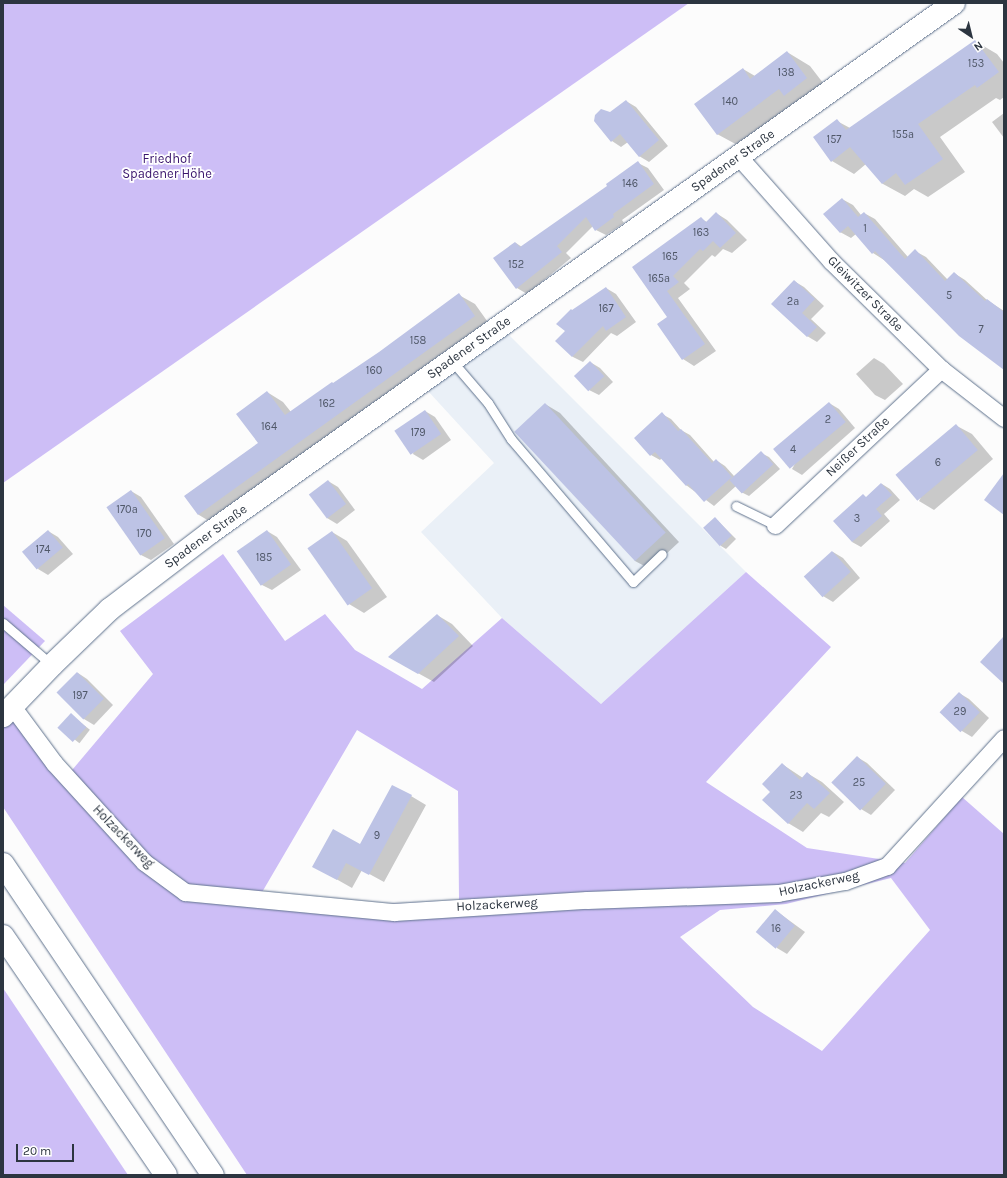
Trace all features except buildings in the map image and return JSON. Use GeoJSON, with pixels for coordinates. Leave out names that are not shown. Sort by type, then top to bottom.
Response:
{"type":"FeatureCollection","features":[{"type":"Feature","properties":{"kind":"main road","name":"Spadener Straße"},"geometry":{"type":"LineString","coordinates":[[8,711],[52,665],[110,609],[210,532],[954,3]]}},
{"type":"Feature","properties":{"kind":"main road"},"geometry":{"type":"LineString","coordinates":[[7,870],[213,1175]]}},
{"type":"Feature","properties":{"kind":"main road"},"geometry":{"type":"LineString","coordinates":[[3,936],[166,1175]]}},
{"type":"Feature","properties":{"kind":"street","name":"Gleiwitzer Straße"},"geometry":{"type":"LineString","coordinates":[[739,157],[831,261],[941,369],[1004,418]]}},
{"type":"Feature","properties":{"kind":"street","name":"Neißer Straße"},"geometry":{"type":"LineString","coordinates":[[775,525],[941,369]]}},
{"type":"Feature","properties":{"kind":"street","name":"Holzackerweg"},"geometry":{"type":"LineString","coordinates":[[8,711],[144,862],[185,892],[394,912],[587,900],[778,893],[845,881],[887,866],[1004,738]]}},
{"type":"Feature","properties":{"kind":"lane"},"geometry":{"type":"LineString","coordinates":[[452,361],[488,403],[511,439],[633,582],[662,554]]}},
{"type":"Feature","properties":{"kind":"lane"},"geometry":{"type":"LineString","coordinates":[[736,506],[775,525]]}},
{"type":"Feature","properties":{"kind":"lane"},"geometry":{"type":"LineString","coordinates":[[3,623],[52,665]]}},
{"type":"Feature","properties":{"kind":"shaded area"},"geometry":{"type":"Polygon","coordinates":[[[506,332],[746,572],[601,704],[502,618],[421,532],[494,463],[428,391],[506,332]]]}},
{"type":"Feature","properties":{"kind":"green space","name":"Friedhof Spadener Höhe"},"geometry":{"type":"Polygon","coordinates":[[[3,3],[689,3],[3,483],[3,3]]]}},
{"type":"Feature","properties":{"kind":"green space"},"geometry":{"type":"Polygon","coordinates":[[[223,554],[285,641],[325,614],[355,650],[422,689],[502,618],[601,704],[746,572],[831,647],[706,782],[807,848],[905,863],[962,797],[1004,834],[1004,1175],[247,1175],[3,807],[3,704],[62,782],[153,674],[120,631],[223,554]],[[357,730],[261,894],[391,904],[459,900],[458,791],[357,730]],[[891,878],[786,904],[720,910],[680,937],[753,1007],[822,1051],[930,930],[891,878]]]}},
{"type":"Feature","properties":{"kind":"green space"},"geometry":{"type":"Polygon","coordinates":[[[3,605],[45,641],[3,685],[3,605]]]}},
{"type":"Feature","properties":{"kind":"green space"},"geometry":{"type":"Polygon","coordinates":[[[3,988],[128,1175],[3,1175],[3,988]]]}}]}
